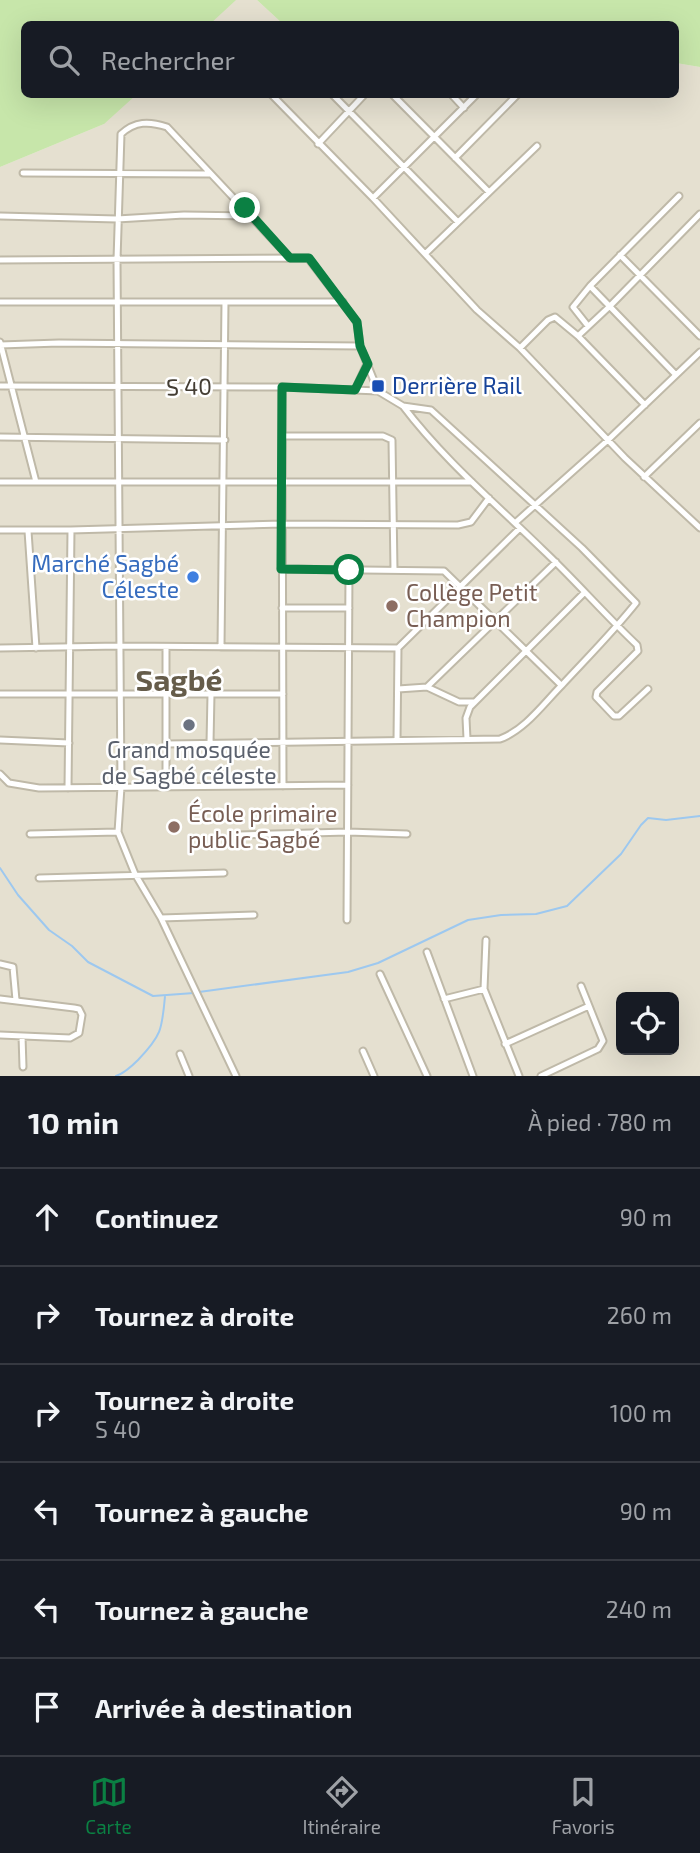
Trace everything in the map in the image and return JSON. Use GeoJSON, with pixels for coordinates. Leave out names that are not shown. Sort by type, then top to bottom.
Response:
{"type":"FeatureCollection","features":[{"type":"Feature","properties":{"kind":"street"},"geometry":{"type":"LineString","coordinates":[[275,98],[477,310],[520,348],[644,477],[700,528]]}},
{"type":"Feature","properties":{"kind":"street"},"geometry":{"type":"LineString","coordinates":[[336,98],[458,222]]}},
{"type":"Feature","properties":{"kind":"street"},"geometry":{"type":"LineString","coordinates":[[318,144],[361,98]]}},
{"type":"Feature","properties":{"kind":"street"},"geometry":{"type":"LineString","coordinates":[[396,98],[489,192]]}},
{"type":"Feature","properties":{"kind":"street"},"geometry":{"type":"LineString","coordinates":[[455,98],[464,108]]}},
{"type":"Feature","properties":{"kind":"street"},"geometry":{"type":"LineString","coordinates":[[373,198],[473,98]]}},
{"type":"Feature","properties":{"kind":"street"},"geometry":{"type":"LineString","coordinates":[[455,158],[514,98]]}},
{"type":"Feature","properties":{"kind":"street"},"geometry":{"type":"LineString","coordinates":[[236,1076],[161,918],[135,874],[118,832],[121,787],[117,219],[121,134],[139,123],[167,127],[290,258]]}},
{"type":"Feature","properties":{"kind":"street"},"geometry":{"type":"LineString","coordinates":[[425,254],[537,146]]}},
{"type":"Feature","properties":{"kind":"street"},"geometry":{"type":"LineString","coordinates":[[23,173],[209,173]]}},
{"type":"Feature","properties":{"kind":"street"},"geometry":{"type":"LineString","coordinates":[[588,326],[573,307],[590,286],[679,197]]}},
{"type":"Feature","properties":{"kind":"street"},"geometry":{"type":"LineString","coordinates":[[578,336],[700,214]]}},
{"type":"Feature","properties":{"kind":"street"},"geometry":{"type":"LineString","coordinates":[[0,216],[117,219],[184,215],[250,216]]}},
{"type":"Feature","properties":{"kind":"street"},"geometry":{"type":"LineString","coordinates":[[620,255],[700,336]]}},
{"type":"Feature","properties":{"kind":"street"},"geometry":{"type":"LineString","coordinates":[[0,260],[309,258],[357,322],[360,346],[378,391],[403,406],[472,482],[556,562],[639,648],[597,692],[596,697],[614,716],[619,716],[648,689]]}},
{"type":"Feature","properties":{"kind":"street"},"geometry":{"type":"LineString","coordinates":[[590,286],[676,375]]}},
{"type":"Feature","properties":{"kind":"street"},"geometry":{"type":"LineString","coordinates":[[0,302],[343,302]]}},
{"type":"Feature","properties":{"kind":"street"},"geometry":{"type":"LineString","coordinates":[[221,647],[225,302]]}},
{"type":"Feature","properties":{"kind":"street"},"geometry":{"type":"LineString","coordinates":[[520,348],[552,318],[560,320],[645,405]]}},
{"type":"Feature","properties":{"kind":"street"},"geometry":{"type":"LineString","coordinates":[[36,482],[0,344],[360,346]]}},
{"type":"Feature","properties":{"kind":"street"},"geometry":{"type":"LineString","coordinates":[[397,740],[398,648],[461,587],[535,506],[700,352]]}},
{"type":"Feature","properties":{"kind":"street"},"geometry":{"type":"LineString","coordinates":[[355,390],[368,364]]}},
{"type":"Feature","properties":{"kind":"street","name":"S 40"},"geometry":{"type":"LineString","coordinates":[[0,386],[282,387],[378,391]]}},
{"type":"Feature","properties":{"kind":"street"},"geometry":{"type":"LineString","coordinates":[[282,387],[283,786]]}},
{"type":"Feature","properties":{"kind":"street"},"geometry":{"type":"LineString","coordinates":[[166,744],[506,737],[523,724],[561,685],[636,603],[582,548],[431,410],[403,406]]}},
{"type":"Feature","properties":{"kind":"street"},"geometry":{"type":"LineString","coordinates":[[644,477],[700,423]]}},
{"type":"Feature","properties":{"kind":"street"},"geometry":{"type":"LineString","coordinates":[[282,436],[389,437],[393,447],[394,570]]}},
{"type":"Feature","properties":{"kind":"street"},"geometry":{"type":"LineString","coordinates":[[0,437],[225,440]]}},
{"type":"Feature","properties":{"kind":"street"},"geometry":{"type":"LineString","coordinates":[[0,482],[472,482]]}},
{"type":"Feature","properties":{"kind":"street"},"geometry":{"type":"LineString","coordinates":[[0,530],[282,524],[465,524],[471,522],[489,498]]}},
{"type":"Feature","properties":{"kind":"street"},"geometry":{"type":"LineString","coordinates":[[68,789],[71,530]]}},
{"type":"Feature","properties":{"kind":"street"},"geometry":{"type":"LineString","coordinates":[[28,531],[36,648]]}},
{"type":"Feature","properties":{"kind":"street"},"geometry":{"type":"LineString","coordinates":[[427,687],[556,562]]}},
{"type":"Feature","properties":{"kind":"street"},"geometry":{"type":"LineString","coordinates":[[281,569],[440,570],[461,587],[561,685]]}},
{"type":"Feature","properties":{"kind":"street"},"geometry":{"type":"LineString","coordinates":[[347,920],[349,570]]}},
{"type":"Feature","properties":{"kind":"street"},"geometry":{"type":"LineString","coordinates":[[467,739],[466,718],[474,702],[527,653],[584,593]]}},
{"type":"Feature","properties":{"kind":"street"},"geometry":{"type":"LineString","coordinates":[[282,608],[349,608]]}},
{"type":"Feature","properties":{"kind":"street"},"geometry":{"type":"LineString","coordinates":[[166,647],[166,786]]}},
{"type":"Feature","properties":{"kind":"street"},"geometry":{"type":"LineString","coordinates":[[0,648],[398,648]]}},
{"type":"Feature","properties":{"kind":"street"},"geometry":{"type":"LineString","coordinates":[[398,689],[427,687],[459,702],[474,702]]}},
{"type":"Feature","properties":{"kind":"street"},"geometry":{"type":"LineString","coordinates":[[0,694],[283,694]]}},
{"type":"Feature","properties":{"kind":"street"},"geometry":{"type":"LineString","coordinates":[[210,743],[211,694]]}},
{"type":"Feature","properties":{"kind":"street"},"geometry":{"type":"LineString","coordinates":[[0,740],[69,743]]}},
{"type":"Feature","properties":{"kind":"street"},"geometry":{"type":"LineString","coordinates":[[0,774],[15,785],[68,789],[348,785]]}},
{"type":"Feature","properties":{"kind":"street"},"geometry":{"type":"LineString","coordinates":[[30,834],[118,832]]}},
{"type":"Feature","properties":{"kind":"street"},"geometry":{"type":"LineString","coordinates":[[239,835],[348,832],[407,834]]}},
{"type":"Feature","properties":{"kind":"street"},"geometry":{"type":"LineString","coordinates":[[39,878],[224,873]]}},
{"type":"Feature","properties":{"kind":"street"},"geometry":{"type":"LineString","coordinates":[[161,918],[254,915]]}},
{"type":"Feature","properties":{"kind":"street"},"geometry":{"type":"LineString","coordinates":[[486,940],[484,989],[519,1076]]}},
{"type":"Feature","properties":{"kind":"street"},"geometry":{"type":"LineString","coordinates":[[427,952],[473,1076]]}},
{"type":"Feature","properties":{"kind":"street"},"geometry":{"type":"LineString","coordinates":[[0,964],[13,967],[16,1000]]}},
{"type":"Feature","properties":{"kind":"street"},"geometry":{"type":"LineString","coordinates":[[380,974],[427,1076]]}},
{"type":"Feature","properties":{"kind":"street"},"geometry":{"type":"LineString","coordinates":[[541,1076],[598,1049],[603,1041],[581,986]]}},
{"type":"Feature","properties":{"kind":"street"},"geometry":{"type":"LineString","coordinates":[[444,999],[484,989]]}},
{"type":"Feature","properties":{"kind":"street"},"geometry":{"type":"LineString","coordinates":[[0,999],[79,1009],[82,1016],[79,1033],[74,1037],[0,1035]]}},
{"type":"Feature","properties":{"kind":"street"},"geometry":{"type":"LineString","coordinates":[[505,1044],[589,1006]]}},
{"type":"Feature","properties":{"kind":"street"},"geometry":{"type":"LineString","coordinates":[[22,1036],[23,1067]]}},
{"type":"Feature","properties":{"kind":"street"},"geometry":{"type":"LineString","coordinates":[[363,1051],[374,1076]]}},
{"type":"Feature","properties":{"kind":"street"},"geometry":{"type":"LineString","coordinates":[[180,1054],[189,1076]]}},
{"type":"Feature","properties":{"kind":"shaded area"},"geometry":{"type":"Polygon","coordinates":[[[0,0],[257,0],[280,21],[21,21],[0,0]]]}},
{"type":"Feature","properties":{"kind":"shaded area"},"geometry":{"type":"Polygon","coordinates":[[[679,64],[700,67],[700,1076],[0,1076],[0,167],[104,124],[82,98],[679,98],[679,64]]]}},
{"type":"Feature","properties":{"kind":"green space"},"geometry":{"type":"Polygon","coordinates":[[[0,0],[236,0],[213,21],[21,21],[21,98],[133,98],[104,124],[0,167],[0,0]]]}},
{"type":"Feature","properties":{"kind":"green space"},"geometry":{"type":"Polygon","coordinates":[[[257,0],[700,0],[700,67],[679,64],[679,21],[280,21],[257,0]]]}},
{"type":"Feature","properties":{"kind":"waterway"},"geometry":{"type":"LineString","coordinates":[[199,992],[348,972],[378,963],[468,920],[536,914],[567,906],[621,854],[648,818],[666,820],[700,816]]}},
{"type":"Feature","properties":{"kind":"waterway"},"geometry":{"type":"LineString","coordinates":[[0,868],[18,895],[49,930],[72,946],[88,962],[153,996],[194,993]]}},
{"type":"Feature","properties":{"kind":"waterway"},"geometry":{"type":"LineString","coordinates":[[116,1076],[133,1065],[156,1037],[165,996]]}},
{"type":"Feature","properties":{"kind":"place","name":"Derrière Rail"},"geometry":{"type":"Point","coordinates":[378,386]}},
{"type":"Feature","properties":{"kind":"place","name":"Marché Sagbé Céleste"},"geometry":{"type":"Point","coordinates":[193,577]}},
{"type":"Feature","properties":{"kind":"place","name":"Collège Petit Champion"},"geometry":{"type":"Point","coordinates":[392,606]}},
{"type":"Feature","properties":{"kind":"place","name":"Grand mosquée de Sagbé céleste"},"geometry":{"type":"Point","coordinates":[189,725]}},
{"type":"Feature","properties":{"kind":"place","name":"École primaire public Sagbé"},"geometry":{"type":"Point","coordinates":[174,827]}},
{"type":"Feature","properties":{"kind":"district","name":"Sagbé"},"geometry":{"type":"Point","coordinates":[179,681]}},
{"type":"Feature","properties":{"kind":"route"},"geometry":{"type":"LineString","coordinates":[[245,208],[290,258],[309,258],[360,329],[360,346],[368,364],[355,390],[282,387],[281,569],[349,570]]}}]}
